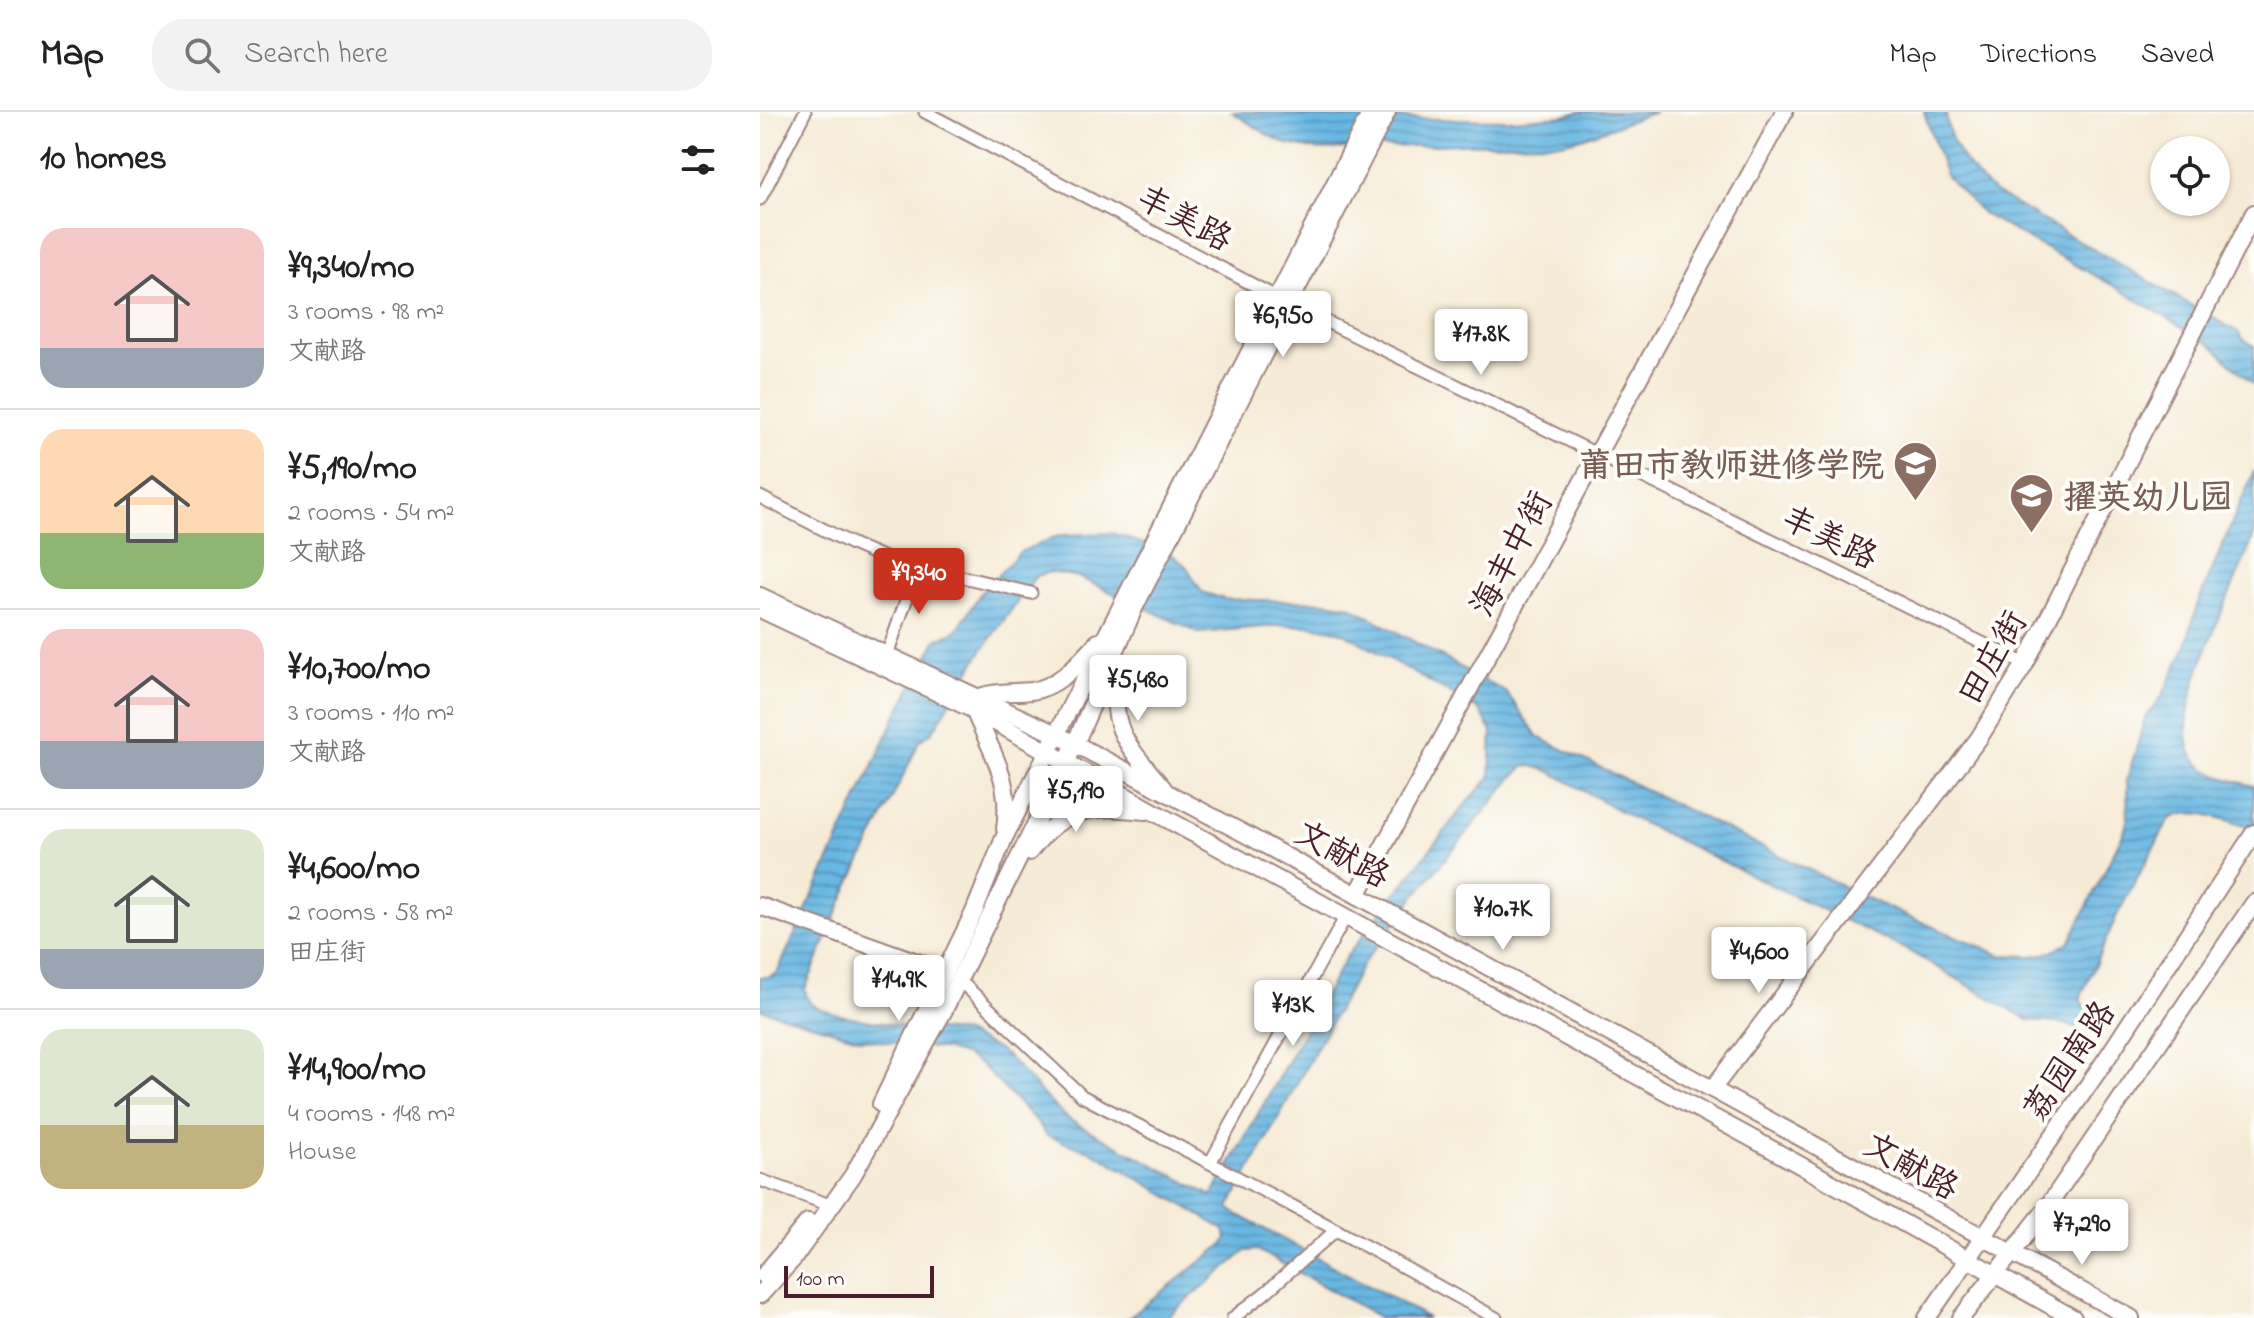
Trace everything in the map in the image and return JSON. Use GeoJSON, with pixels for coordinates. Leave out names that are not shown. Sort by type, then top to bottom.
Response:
{"type":"FeatureCollection","features":[{"type":"Feature","properties":{"kind":"main road"},"geometry":{"type":"LineString","coordinates":[[1354,162],[1371,112]]}},
{"type":"Feature","properties":{"kind":"main road"},"geometry":{"type":"LineString","coordinates":[[952,976],[1004,838],[1112,640],[1354,162],[1387,112]]}},
{"type":"Feature","properties":{"kind":"main road","name":"海丰中街"},"geometry":{"type":"LineString","coordinates":[[1357,895],[1784,112]]}},
{"type":"Feature","properties":{"kind":"main road","name":"田庄街"},"geometry":{"type":"LineString","coordinates":[[1713,1088],[1979,738],[2025,664],[2254,213]]}},
{"type":"Feature","properties":{"kind":"main road"},"geometry":{"type":"LineString","coordinates":[[760,1295],[793,1259],[853,1175],[952,976],[1008,878],[1075,744],[1112,640],[1135,606],[1164,535]]}},
{"type":"Feature","properties":{"kind":"main road"},"geometry":{"type":"LineString","coordinates":[[760,596],[973,701],[1049,751],[1154,812],[2073,1318]]}},
{"type":"Feature","properties":{"kind":"main road"},"geometry":{"type":"LineString","coordinates":[[760,609],[896,664]]}},
{"type":"Feature","properties":{"kind":"main road"},"geometry":{"type":"LineString","coordinates":[[973,701],[995,692],[1039,689],[1068,674],[1112,640]]}},
{"type":"Feature","properties":{"kind":"main road"},"geometry":{"type":"LineString","coordinates":[[1112,640],[1117,724],[1125,743],[1169,795]]}},
{"type":"Feature","properties":{"kind":"main road"},"geometry":{"type":"LineString","coordinates":[[973,701],[1007,789],[1004,838]]}},
{"type":"Feature","properties":{"kind":"main road","name":"文献路"},"geometry":{"type":"LineString","coordinates":[[973,701],[1075,744],[1713,1088],[1982,1239],[2014,1252],[2131,1318]]}},
{"type":"Feature","properties":{"kind":"main road"},"geometry":{"type":"LineString","coordinates":[[1008,878],[1040,838],[1068,815],[1105,807],[1154,812]]}},
{"type":"Feature","properties":{"kind":"main road","name":"荔园南路"},"geometry":{"type":"LineString","coordinates":[[1927,1318],[2107,1058],[2254,833]]}},
{"type":"Feature","properties":{"kind":"main road","name":"荔园南路"},"geometry":{"type":"LineString","coordinates":[[1961,1318],[2044,1212],[2171,1030],[2254,903]]}},
{"type":"Feature","properties":{"kind":"main road"},"geometry":{"type":"LineString","coordinates":[[760,906],[952,976]]}},
{"type":"Feature","properties":{"kind":"main road"},"geometry":{"type":"LineString","coordinates":[[760,1279],[824,1203],[908,1063]]}},
{"type":"Feature","properties":{"kind":"street"},"geometry":{"type":"LineString","coordinates":[[760,199],[805,112]]}},
{"type":"Feature","properties":{"kind":"street","name":"丰美路"},"geometry":{"type":"LineString","coordinates":[[925,112],[1284,300],[2025,664]]}},
{"type":"Feature","properties":{"kind":"street"},"geometry":{"type":"LineString","coordinates":[[760,497],[889,560],[1031,593]]}},
{"type":"Feature","properties":{"kind":"street"},"geometry":{"type":"LineString","coordinates":[[896,664],[918,566]]}},
{"type":"Feature","properties":{"kind":"street"},"geometry":{"type":"LineString","coordinates":[[1210,1163],[1346,916]]}},
{"type":"Feature","properties":{"kind":"street"},"geometry":{"type":"LineString","coordinates":[[952,976],[1082,1096],[1258,1187],[1496,1318]]}},
{"type":"Feature","properties":{"kind":"street"},"geometry":{"type":"LineString","coordinates":[[760,1180],[824,1203]]}},
{"type":"Feature","properties":{"kind":"street"},"geometry":{"type":"LineString","coordinates":[[1233,1318],[1336,1230]]}},
{"type":"Feature","properties":{"kind":"water"},"geometry":{"type":"Polygon","coordinates":[[[1232,112],[1281,112],[1319,117],[1508,120],[1579,112],[1655,112],[1561,143],[1319,150],[1287,144],[1232,112]]]}},
{"type":"Feature","properties":{"kind":"water"},"geometry":{"type":"Polygon","coordinates":[[[1924,112],[1946,112],[1955,146],[1992,191],[2238,332],[2254,346],[2254,385],[2211,345],[2112,285],[1983,214],[1946,176],[1924,112]]]}},
{"type":"Feature","properties":{"kind":"water"},"geometry":{"type":"Polygon","coordinates":[[[2254,471],[2253,538],[2195,682],[2188,712],[2187,738],[2194,758],[2206,770],[2254,786],[2254,829],[2199,814],[2178,815],[2169,820],[2117,915],[2081,996],[2081,1002],[2091,1014],[2078,1031],[2066,1024],[2028,1020],[1905,949],[1636,820],[1549,771],[1524,767],[1513,777],[1363,964],[1229,1207],[1233,1212],[1428,1318],[1381,1318],[1258,1250],[1246,1251],[1166,1318],[1128,1318],[1225,1243],[1227,1237],[1223,1229],[1095,1153],[1047,1136],[981,1065],[964,1055],[943,1049],[862,1039],[760,1009],[760,977],[777,973],[895,718],[937,639],[956,631],[980,594],[1020,552],[1060,535],[1112,533],[1170,553],[1186,566],[1202,592],[1224,599],[1327,602],[1350,606],[1507,693],[1538,737],[1881,905],[2000,955],[2032,956],[2052,952],[2070,941],[2124,832],[2128,820],[2127,779],[2145,719],[2163,695],[2186,646],[2197,605],[2254,471]],[[1050,572],[1036,576],[983,649],[933,731],[920,741],[845,894],[805,989],[806,994],[813,1005],[825,1011],[885,1023],[964,1033],[987,1044],[1009,1058],[1073,1122],[1212,1196],[1346,957],[1468,801],[1490,778],[1492,732],[1479,710],[1342,632],[1313,626],[1285,625],[1199,633],[1078,577],[1050,572]]]}},
{"type":"Feature","properties":{"kind":"place","name":"莆田市教师进修学院"},"geometry":{"type":"Point","coordinates":[1915,503]}},
{"type":"Feature","properties":{"kind":"place","name":"擢英幼儿园"},"geometry":{"type":"Point","coordinates":[2032,535]}}]}
